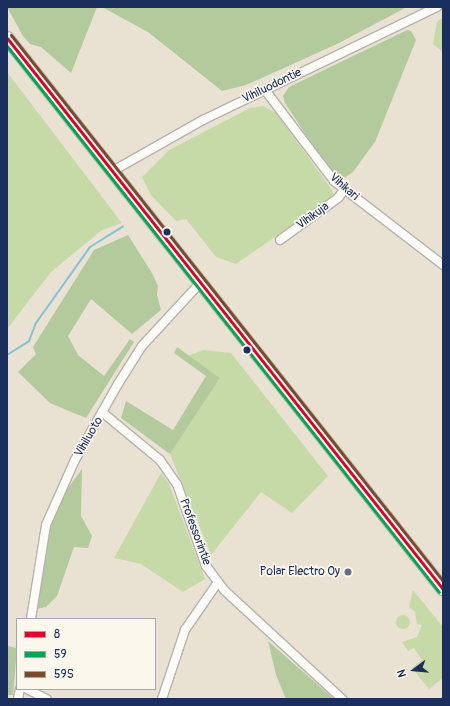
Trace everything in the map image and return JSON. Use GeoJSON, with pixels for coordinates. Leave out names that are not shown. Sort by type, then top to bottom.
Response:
{"type":"FeatureCollection","features":[{"type":"Feature","properties":{"kind":"main road"},"geometry":{"type":"LineString","coordinates":[[7,38],[111,172],[201,282],[443,589]]}},
{"type":"Feature","properties":{"kind":"street","name":"Vihiluodontie"},"geometry":{"type":"LineString","coordinates":[[111,172],[203,120],[437,7]]}},
{"type":"Feature","properties":{"kind":"street","name":"Vihikari"},"geometry":{"type":"LineString","coordinates":[[265,90],[320,164],[344,190],[443,265]]}},
{"type":"Feature","properties":{"kind":"street","name":"Vihikuja"},"geometry":{"type":"LineString","coordinates":[[280,240],[338,198],[344,190]]}},
{"type":"Feature","properties":{"kind":"street","name":"Vihiluoto"},"geometry":{"type":"LineString","coordinates":[[31,618],[51,513],[88,436],[142,346],[201,282]]}},
{"type":"Feature","properties":{"kind":"street","name":"Professorintie"},"geometry":{"type":"LineString","coordinates":[[102,412],[160,460],[177,484],[206,566],[218,582],[342,699]]}},
{"type":"Feature","properties":{"kind":"street"},"geometry":{"type":"LineString","coordinates":[[162,699],[185,630],[218,582]]}},
{"type":"Feature","properties":{"kind":"street"},"geometry":{"type":"LineString","coordinates":[[29,690],[47,699]]}},
{"type":"Feature","properties":{"kind":"green space"},"geometry":{"type":"Polygon","coordinates":[[[7,7],[97,7],[71,73],[41,47],[30,44],[23,36],[7,7]]]}},
{"type":"Feature","properties":{"kind":"green space"},"geometry":{"type":"Polygon","coordinates":[[[102,7],[407,7],[337,44],[246,85],[222,91],[148,32],[102,7]]]}},
{"type":"Feature","properties":{"kind":"green space"},"geometry":{"type":"Polygon","coordinates":[[[443,17],[443,52],[433,44],[437,22],[443,17]]]}},
{"type":"Feature","properties":{"kind":"green space"},"geometry":{"type":"Polygon","coordinates":[[[407,30],[411,31],[416,40],[375,142],[353,172],[344,178],[336,176],[321,158],[285,103],[283,96],[289,87],[407,30]]]}},
{"type":"Feature","properties":{"kind":"green space"},"geometry":{"type":"Polygon","coordinates":[[[7,72],[122,223],[102,230],[51,272],[7,329],[7,72]]]}},
{"type":"Feature","properties":{"kind":"green space"},"geometry":{"type":"Polygon","coordinates":[[[263,106],[276,113],[332,190],[333,194],[324,203],[236,264],[216,257],[186,219],[176,221],[151,195],[142,177],[169,150],[250,108],[263,106]]]}},
{"type":"Feature","properties":{"kind":"green space"},"geometry":{"type":"Polygon","coordinates":[[[128,235],[152,273],[158,286],[157,295],[161,310],[132,334],[91,299],[68,336],[78,355],[104,376],[130,339],[134,342],[86,418],[50,403],[18,372],[36,354],[33,347],[94,250],[128,235]]]}},
{"type":"Feature","properties":{"kind":"green space"},"geometry":{"type":"Polygon","coordinates":[[[177,347],[220,378],[170,454],[121,418],[126,401],[173,430],[206,376],[174,353],[177,347]]]}},
{"type":"Feature","properties":{"kind":"green space"},"geometry":{"type":"Polygon","coordinates":[[[203,350],[231,353],[328,476],[292,513],[261,492],[211,555],[170,454],[220,378],[188,356],[203,350]]]}},
{"type":"Feature","properties":{"kind":"green space"},"geometry":{"type":"Polygon","coordinates":[[[82,469],[81,516],[92,536],[88,548],[74,547],[57,596],[46,607],[37,609],[50,526],[62,496],[82,469]]]}},
{"type":"Feature","properties":{"kind":"green space"},"geometry":{"type":"Polygon","coordinates":[[[161,473],[169,484],[205,579],[183,592],[141,564],[114,558],[161,473]]]}},
{"type":"Feature","properties":{"kind":"green space"},"geometry":{"type":"Polygon","coordinates":[[[413,590],[443,627],[443,678],[429,689],[412,668],[422,660],[414,648],[408,651],[402,642],[417,637],[422,625],[417,624],[415,612],[409,607],[413,590]]]}},
{"type":"Feature","properties":{"kind":"green space"},"geometry":{"type":"Polygon","coordinates":[[[403,615],[408,617],[410,622],[408,627],[403,629],[398,627],[396,622],[398,617],[403,615]]]}},
{"type":"Feature","properties":{"kind":"green space"},"geometry":{"type":"Polygon","coordinates":[[[268,641],[334,699],[286,699],[276,675],[268,641]]]}},
{"type":"Feature","properties":{"kind":"green space"},"geometry":{"type":"Polygon","coordinates":[[[7,646],[16,648],[16,660],[13,695],[7,695],[7,646]]]}},
{"type":"Feature","properties":{"kind":"waterway"},"geometry":{"type":"LineString","coordinates":[[7,355],[29,341],[36,323],[90,247],[123,226]]}},
{"type":"Feature","properties":{"kind":"transit line","name":"59S"},"geometry":{"type":"LineString","coordinates":[[11,35],[443,581]]}},
{"type":"Feature","properties":{"kind":"transit line","name":"8"},"geometry":{"type":"LineString","coordinates":[[7,38],[443,589]]}},
{"type":"Feature","properties":{"kind":"transit line","name":"59"},"geometry":{"type":"LineString","coordinates":[[7,46],[439,592]]}},
{"type":"Feature","properties":{"kind":"place","name":"Polar Electro Oy"},"geometry":{"type":"Point","coordinates":[348,572]}}]}
